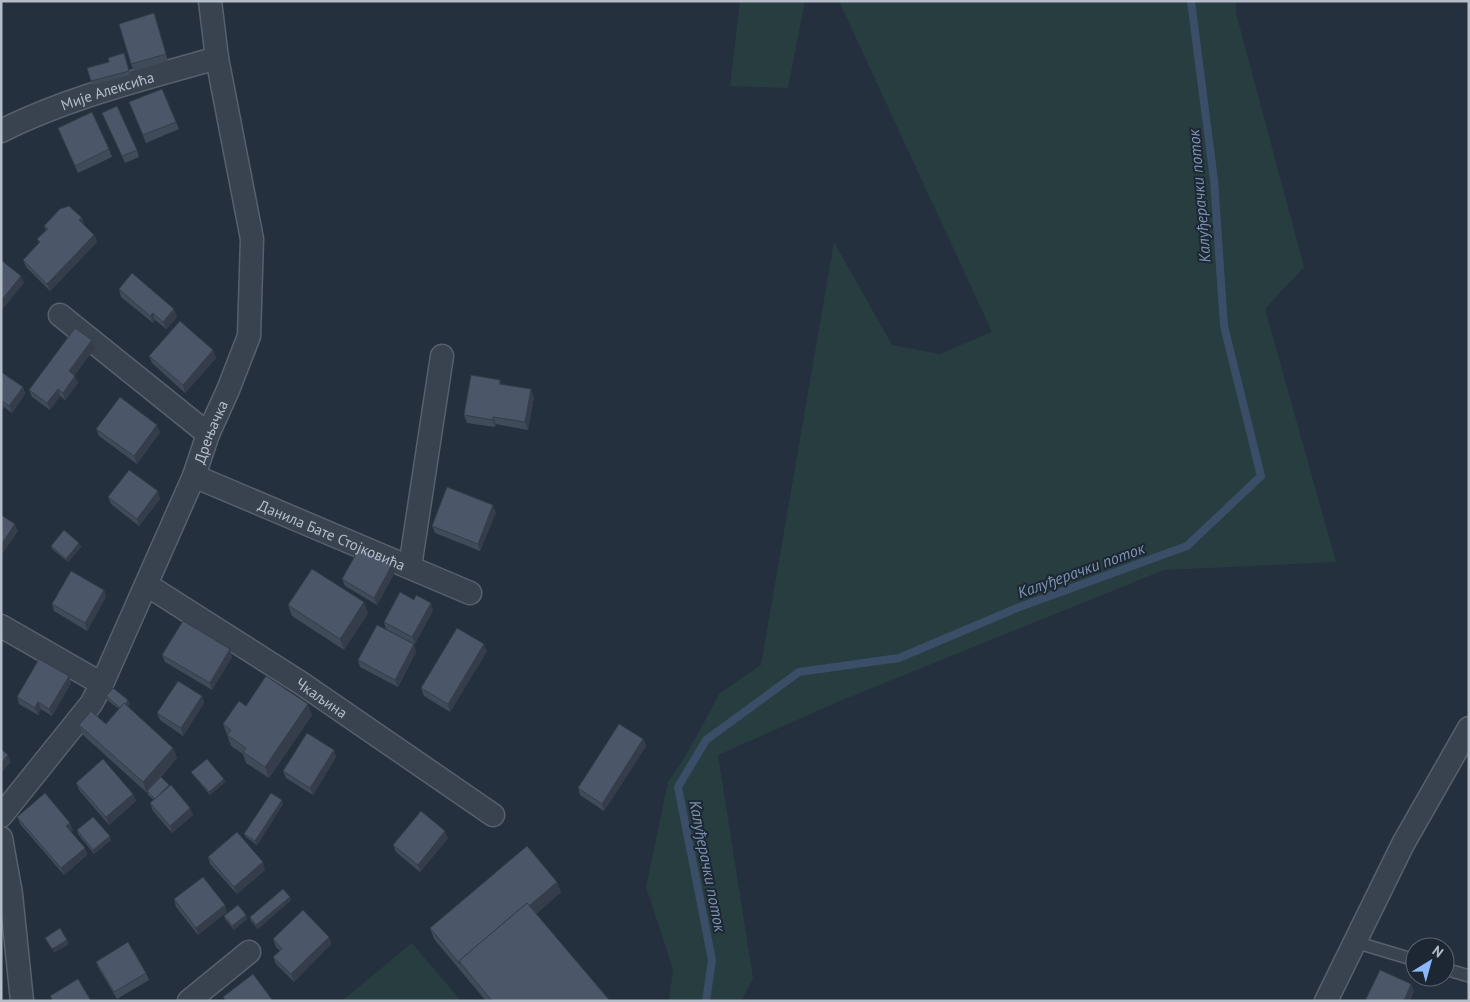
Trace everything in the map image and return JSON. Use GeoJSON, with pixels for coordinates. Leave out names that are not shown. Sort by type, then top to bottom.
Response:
{"type":"FeatureCollection","features":[{"type":"Feature","properties":{"kind":"street","name":"Дрењачка"},"geometry":{"type":"LineString","coordinates":[[1,816],[90,704],[102,684],[194,476],[208,434],[249,336],[252,238],[217,58],[210,1]]}},
{"type":"Feature","properties":{"kind":"street","name":"Мије Алексића"},"geometry":{"type":"LineString","coordinates":[[1,131],[34,115],[85,96],[217,58]]}},
{"type":"Feature","properties":{"kind":"street"},"geometry":{"type":"LineString","coordinates":[[60,315],[208,434]]}},
{"type":"Feature","properties":{"kind":"street"},"geometry":{"type":"LineString","coordinates":[[410,568],[442,356]]}},
{"type":"Feature","properties":{"kind":"street","name":"Данила Бате Стојковића"},"geometry":{"type":"LineString","coordinates":[[194,476],[470,593]]}},
{"type":"Feature","properties":{"kind":"street","name":"Чкаљина"},"geometry":{"type":"LineString","coordinates":[[146,585],[301,683],[493,815]]}},
{"type":"Feature","properties":{"kind":"street"},"geometry":{"type":"LineString","coordinates":[[1,626],[102,684]]}},
{"type":"Feature","properties":{"kind":"street"},"geometry":{"type":"LineString","coordinates":[[1326,1001],[1403,844],[1469,728]]}},
{"type":"Feature","properties":{"kind":"street"},"geometry":{"type":"LineString","coordinates":[[1,838],[11,894],[22,1001]]}},
{"type":"Feature","properties":{"kind":"street"},"geometry":{"type":"LineString","coordinates":[[189,1001],[249,952]]}},
{"type":"Feature","properties":{"kind":"lane"},"geometry":{"type":"LineString","coordinates":[[1355,942],[1405,957]]}},
{"type":"Feature","properties":{"kind":"lane"},"geometry":{"type":"LineString","coordinates":[[1455,972],[1469,976]]}},
{"type":"Feature","properties":{"kind":"green space"},"geometry":{"type":"Polygon","coordinates":[[[740,1],[805,1],[788,88],[730,86],[740,1]]]}},
{"type":"Feature","properties":{"kind":"green space"},"geometry":{"type":"Polygon","coordinates":[[[839,1],[1236,1],[1236,13],[1304,267],[1265,309],[1336,562],[1164,570],[840,701],[718,755],[753,978],[741,1001],[669,1001],[673,969],[646,887],[668,782],[685,757],[720,693],[761,665],[834,242],[892,345],[940,354],[992,332],[839,1]]]}},
{"type":"Feature","properties":{"kind":"green space"},"geometry":{"type":"Polygon","coordinates":[[[412,943],[461,1001],[342,1001],[412,943]]]}},
{"type":"Feature","properties":{"kind":"building"},"geometry":{"type":"Polygon","coordinates":[[[154,13],[166,54],[131,64],[119,24],[154,13]]]}},
{"type":"Feature","properties":{"kind":"building"},"geometry":{"type":"Polygon","coordinates":[[[124,53],[129,71],[91,81],[87,68],[109,62],[108,58],[124,53]]]}},
{"type":"Feature","properties":{"kind":"building"},"geometry":{"type":"Polygon","coordinates":[[[162,89],[176,122],[143,135],[129,102],[162,89]]]}},
{"type":"Feature","properties":{"kind":"building"},"geometry":{"type":"Polygon","coordinates":[[[117,106],[137,150],[122,156],[102,113],[117,106]]]}},
{"type":"Feature","properties":{"kind":"building"},"geometry":{"type":"Polygon","coordinates":[[[92,112],[109,149],[75,166],[58,128],[92,112]]]}},
{"type":"Feature","properties":{"kind":"building"},"geometry":{"type":"Polygon","coordinates":[[[69,206],[82,218],[79,220],[94,235],[47,284],[23,260],[40,242],[37,239],[48,229],[44,226],[60,209],[69,206]]]}},
{"type":"Feature","properties":{"kind":"building"},"geometry":{"type":"Polygon","coordinates":[[[1,260],[21,276],[1,301],[1,260]]]}},
{"type":"Feature","properties":{"kind":"building"},"geometry":{"type":"Polygon","coordinates":[[[132,273],[174,309],[163,322],[153,313],[150,316],[119,289],[132,273]]]}},
{"type":"Feature","properties":{"kind":"building"},"geometry":{"type":"Polygon","coordinates":[[[180,321],[213,350],[183,385],[149,356],[180,321]]]}},
{"type":"Feature","properties":{"kind":"building"},"geometry":{"type":"Polygon","coordinates":[[[75,328],[92,340],[69,371],[75,376],[63,393],[58,389],[47,403],[29,390],[75,328]]]}},
{"type":"Feature","properties":{"kind":"building"},"geometry":{"type":"Polygon","coordinates":[[[1,372],[23,387],[9,406],[1,400],[1,372]]]}},
{"type":"Feature","properties":{"kind":"building"},"geometry":{"type":"Polygon","coordinates":[[[471,375],[500,380],[499,384],[531,389],[525,422],[493,417],[493,420],[464,415],[471,375]]]}},
{"type":"Feature","properties":{"kind":"building"},"geometry":{"type":"Polygon","coordinates":[[[120,397],[157,425],[134,456],[96,429],[120,397]]]}},
{"type":"Feature","properties":{"kind":"building"},"geometry":{"type":"Polygon","coordinates":[[[129,470],[158,491],[137,519],[108,497],[129,470]]]}},
{"type":"Feature","properties":{"kind":"building"},"geometry":{"type":"Polygon","coordinates":[[[447,487],[493,505],[478,544],[432,526],[447,487]]]}},
{"type":"Feature","properties":{"kind":"building"},"geometry":{"type":"Polygon","coordinates":[[[1,515],[15,524],[1,545],[1,515]]]}},
{"type":"Feature","properties":{"kind":"building"},"geometry":{"type":"Polygon","coordinates":[[[64,530],[79,543],[66,559],[51,546],[64,530]]]}},
{"type":"Feature","properties":{"kind":"building"},"geometry":{"type":"Polygon","coordinates":[[[360,547],[392,565],[374,598],[342,579],[360,547]]]}},
{"type":"Feature","properties":{"kind":"building"},"geometry":{"type":"Polygon","coordinates":[[[312,569],[364,602],[340,639],[288,605],[312,569]]]}},
{"type":"Feature","properties":{"kind":"building"},"geometry":{"type":"Polygon","coordinates":[[[71,571],[104,590],[85,623],[52,604],[71,571]]]}},
{"type":"Feature","properties":{"kind":"building"},"geometry":{"type":"Polygon","coordinates":[[[400,592],[414,600],[416,595],[431,603],[412,637],[384,622],[400,592]]]}},
{"type":"Feature","properties":{"kind":"building"},"geometry":{"type":"Polygon","coordinates":[[[183,621],[230,649],[210,683],[162,655],[183,621]]]}},
{"type":"Feature","properties":{"kind":"building"},"geometry":{"type":"Polygon","coordinates":[[[377,625],[414,644],[395,680],[358,660],[377,625]]]}},
{"type":"Feature","properties":{"kind":"building"},"geometry":{"type":"Polygon","coordinates":[[[457,628],[484,644],[448,704],[421,688],[457,628]]]}},
{"type":"Feature","properties":{"kind":"building"},"geometry":{"type":"Polygon","coordinates":[[[39,659],[69,676],[49,709],[38,702],[35,708],[17,697],[39,659]]]}},
{"type":"Feature","properties":{"kind":"building"},"geometry":{"type":"Polygon","coordinates":[[[266,676],[308,704],[265,767],[243,752],[246,748],[227,735],[231,730],[223,724],[239,701],[246,706],[266,676]]]}},
{"type":"Feature","properties":{"kind":"building"},"geometry":{"type":"Polygon","coordinates":[[[178,681],[202,696],[181,728],[157,713],[178,681]]]}},
{"type":"Feature","properties":{"kind":"building"},"geometry":{"type":"Polygon","coordinates":[[[113,688],[128,700],[120,708],[106,696],[113,688]]]}},
{"type":"Feature","properties":{"kind":"building"},"geometry":{"type":"Polygon","coordinates":[[[124,703],[173,748],[143,782],[79,725],[91,711],[106,724],[124,703]]]}},
{"type":"Feature","properties":{"kind":"building"},"geometry":{"type":"Polygon","coordinates":[[[619,724],[643,739],[602,804],[578,788],[619,724]]]}},
{"type":"Feature","properties":{"kind":"building"},"geometry":{"type":"Polygon","coordinates":[[[307,733],[334,750],[310,788],[283,771],[307,733]]]}},
{"type":"Feature","properties":{"kind":"building"},"geometry":{"type":"Polygon","coordinates":[[[1,749],[8,755],[1,763],[1,749]]]}},
{"type":"Feature","properties":{"kind":"building"},"geometry":{"type":"Polygon","coordinates":[[[103,759],[133,794],[106,817],[76,783],[103,759]]]}},
{"type":"Feature","properties":{"kind":"building"},"geometry":{"type":"Polygon","coordinates":[[[207,759],[224,779],[209,792],[191,772],[207,759]]]}},
{"type":"Feature","properties":{"kind":"building"},"geometry":{"type":"Polygon","coordinates":[[[161,777],[169,785],[155,799],[147,791],[161,777]]]}},
{"type":"Feature","properties":{"kind":"building"},"geometry":{"type":"Polygon","coordinates":[[[171,785],[190,808],[170,826],[150,803],[171,785]]]}},
{"type":"Feature","properties":{"kind":"building"},"geometry":{"type":"Polygon","coordinates":[[[45,793],[70,823],[66,826],[85,848],[61,868],[17,817],[45,793]]]}},
{"type":"Feature","properties":{"kind":"building"},"geometry":{"type":"Polygon","coordinates":[[[271,793],[282,800],[255,841],[244,834],[271,793]]]}},
{"type":"Feature","properties":{"kind":"building"},"geometry":{"type":"Polygon","coordinates":[[[421,811],[445,831],[418,865],[393,845],[421,811]]]}},
{"type":"Feature","properties":{"kind":"building"},"geometry":{"type":"Polygon","coordinates":[[[93,817],[110,836],[93,850],[77,830],[93,817]]]}},
{"type":"Feature","properties":{"kind":"building"},"geometry":{"type":"Polygon","coordinates":[[[237,832],[263,862],[234,887],[208,857],[237,832]]]}},
{"type":"Feature","properties":{"kind":"building"},"geometry":{"type":"Polygon","coordinates":[[[527,846],[557,882],[529,906],[527,903],[459,961],[460,964],[430,928],[527,846]]]}},
{"type":"Feature","properties":{"kind":"building"},"geometry":{"type":"Polygon","coordinates":[[[203,877],[225,905],[196,928],[174,899],[203,877]]]}},
{"type":"Feature","properties":{"kind":"building"},"geometry":{"type":"Polygon","coordinates":[[[283,889],[290,897],[256,925],[250,917],[283,889]]]}},
{"type":"Feature","properties":{"kind":"building"},"geometry":{"type":"Polygon","coordinates":[[[527,903],[610,1001],[492,1001],[459,961],[527,903]]]}},
{"type":"Feature","properties":{"kind":"building"},"geometry":{"type":"Polygon","coordinates":[[[238,905],[246,915],[232,926],[224,916],[238,905]]]}},
{"type":"Feature","properties":{"kind":"building"},"geometry":{"type":"Polygon","coordinates":[[[303,910],[329,937],[291,974],[273,957],[282,949],[273,939],[303,910]]]}},
{"type":"Feature","properties":{"kind":"building"},"geometry":{"type":"Polygon","coordinates":[[[60,928],[67,940],[52,949],[45,938],[60,928]]]}},
{"type":"Feature","properties":{"kind":"building"},"geometry":{"type":"Polygon","coordinates":[[[128,942],[146,973],[114,992],[96,962],[128,942]]]}},
{"type":"Feature","properties":{"kind":"building"},"geometry":{"type":"Polygon","coordinates":[[[1380,970],[1405,981],[1405,987],[1410,987],[1404,1001],[1365,1001],[1380,970]]]}},
{"type":"Feature","properties":{"kind":"building"},"geometry":{"type":"Polygon","coordinates":[[[253,974],[273,1001],[226,1001],[223,997],[253,974]]]}},
{"type":"Feature","properties":{"kind":"building"},"geometry":{"type":"Polygon","coordinates":[[[78,979],[91,1001],[53,1001],[50,996],[78,979]]]}},
{"type":"Feature","properties":{"kind":"waterway","name":"Калуђерачки поток"},"geometry":{"type":"LineString","coordinates":[[706,1001],[712,960],[678,787],[706,740],[799,672],[899,658],[1017,608],[1187,546],[1261,476],[1224,326],[1214,180],[1191,1]]}}]}
